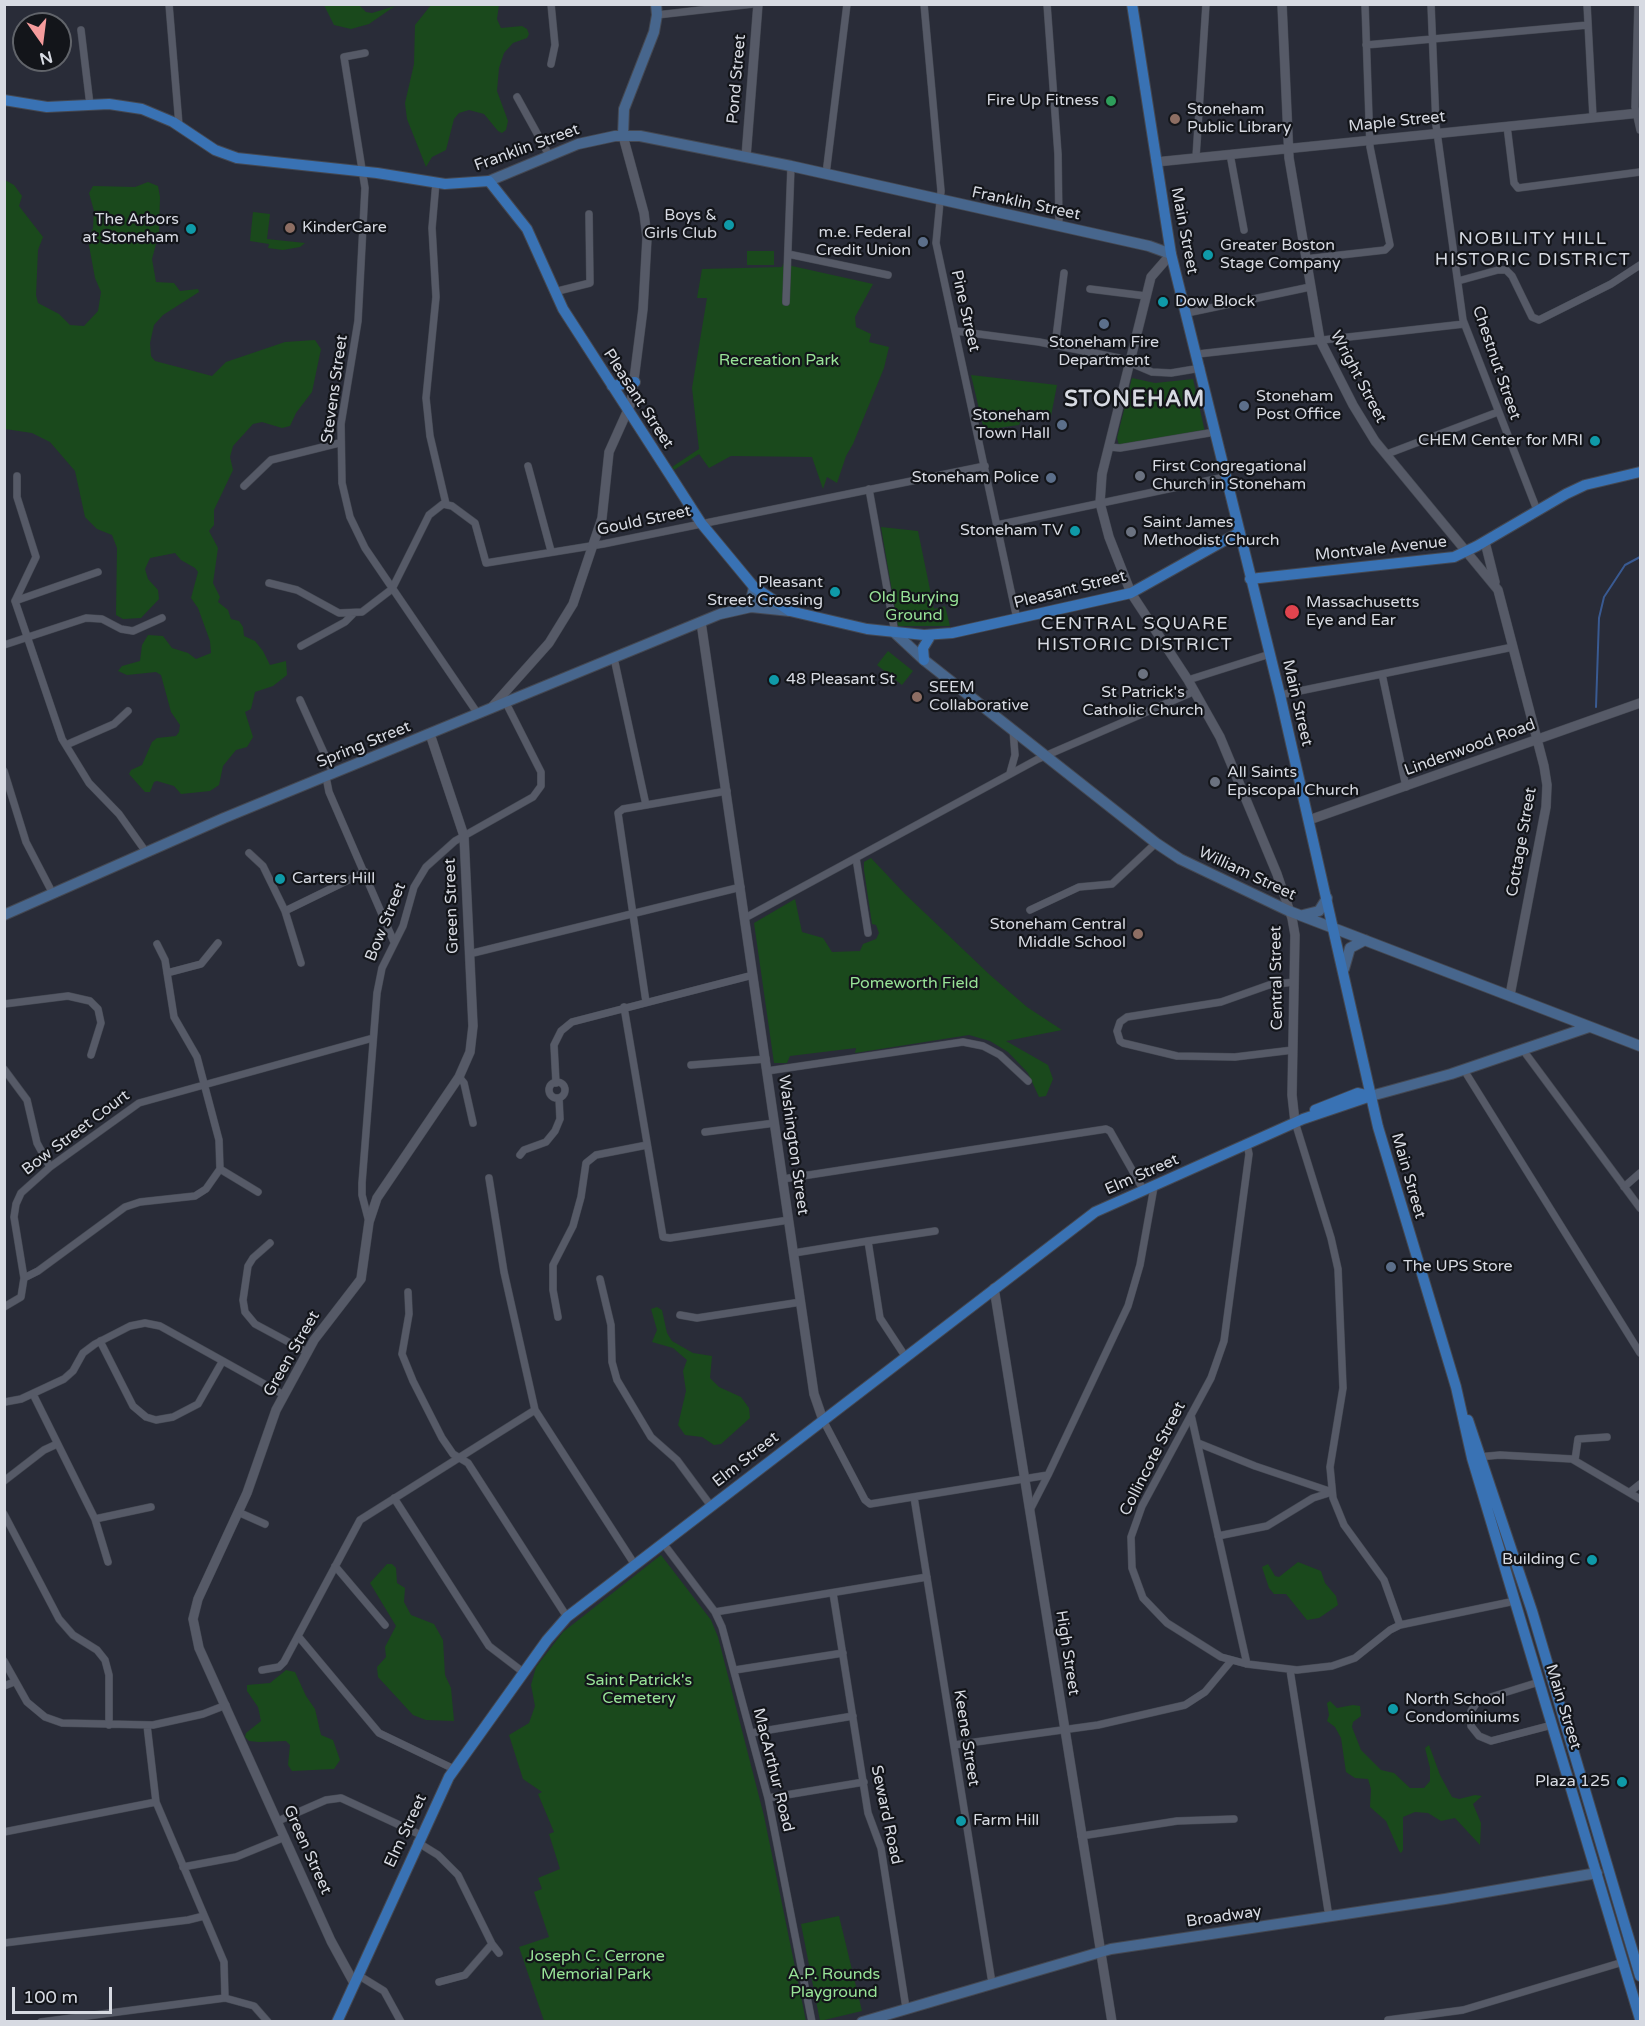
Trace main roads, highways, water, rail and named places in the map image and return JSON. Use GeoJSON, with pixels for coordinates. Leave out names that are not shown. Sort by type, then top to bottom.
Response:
{"type":"FeatureCollection","features":[{"type":"Feature","properties":{"kind":"main road","name":"Main Street"},"geometry":{"type":"LineString","coordinates":[[1132,4],[1171,254],[1198,354],[1238,532],[1280,695],[1335,928],[1371,1096],[1460,1403],[1538,1633],[1641,1976]]}},
{"type":"Feature","properties":{"kind":"main road"},"geometry":{"type":"LineString","coordinates":[[623,136],[624,109],[654,32],[657,10]]}},
{"type":"Feature","properties":{"kind":"main road","name":"Franklin Street"},"geometry":{"type":"LineString","coordinates":[[4,100],[47,107],[115,105],[142,108],[179,125],[215,150],[233,157],[363,171],[461,185],[489,181],[578,144],[623,136],[655,138],[1149,246],[1171,254]]}},
{"type":"Feature","properties":{"kind":"main road","name":"Pleasant Street"},"geometry":{"type":"LineString","coordinates":[[489,181],[525,225],[554,292],[701,523],[754,587],[790,611]]}},
{"type":"Feature","properties":{"kind":"main road"},"geometry":{"type":"LineString","coordinates":[[612,386],[635,382]]}},
{"type":"Feature","properties":{"kind":"main road","name":"Montvale Avenue"},"geometry":{"type":"LineString","coordinates":[[1250,579],[1439,560],[1467,551],[1485,542],[1537,510],[1585,485],[1640,472]]}},
{"type":"Feature","properties":{"kind":"main road","name":"Pleasant Street"},"geometry":{"type":"LineString","coordinates":[[759,607],[790,611],[854,627],[931,635],[1017,619],[1131,593],[1238,532]]}},
{"type":"Feature","properties":{"kind":"main road"},"geometry":{"type":"LineString","coordinates":[[737,609],[750,601],[754,587]]}},
{"type":"Feature","properties":{"kind":"main road","name":"Spring Street"},"geometry":{"type":"LineString","coordinates":[[4,915],[146,852],[701,622],[737,609],[759,607]]}},
{"type":"Feature","properties":{"kind":"main road","name":"William Street"},"geometry":{"type":"LineString","coordinates":[[895,633],[924,660],[1156,843],[1180,859],[1294,913],[1641,1046]]}},
{"type":"Feature","properties":{"kind":"main road"},"geometry":{"type":"LineString","coordinates":[[924,660],[923,648],[931,635]]}},
{"type":"Feature","properties":{"kind":"main road"},"geometry":{"type":"LineString","coordinates":[[1294,913],[1317,912],[1324,906],[1327,898]]}},
{"type":"Feature","properties":{"kind":"main road"},"geometry":{"type":"LineString","coordinates":[[1344,969],[1350,948],[1365,940]]}},
{"type":"Feature","properties":{"kind":"main road","name":"Elm Street"},"geometry":{"type":"LineString","coordinates":[[337,2022],[419,1839],[454,1769],[523,1672],[567,1617],[1095,1212],[1299,1120],[1371,1096],[1464,1070],[1589,1027]]}},
{"type":"Feature","properties":{"kind":"main road","name":"Main Street"},"geometry":{"type":"LineString","coordinates":[[1477,1457],[1493,1529],[1641,2019]]}},
{"type":"Feature","properties":{"kind":"main road"},"geometry":{"type":"LineString","coordinates":[[1493,1529],[1501,1528],[1505,1531]]}},
{"type":"Feature","properties":{"kind":"main road"},"geometry":{"type":"LineString","coordinates":[[1523,1629],[1529,1635],[1538,1633]]}},
{"type":"Feature","properties":{"kind":"main road","name":"Broadway"},"geometry":{"type":"LineString","coordinates":[[862,2022],[1101,1951],[1329,1917],[1597,1873]]}},
{"type":"Feature","properties":{"kind":"waterway"},"geometry":{"type":"LineString","coordinates":[[1596,707],[1599,618],[1604,597],[1625,565],[1640,557]]}},
{"type":"Feature","properties":{"kind":"place","name":"Fire Up Fitness"},"geometry":{"type":"Point","coordinates":[1111,101]}},
{"type":"Feature","properties":{"kind":"place","name":"Stoneham Public Library"},"geometry":{"type":"Point","coordinates":[1175,119]}},
{"type":"Feature","properties":{"kind":"place","name":"Boys & Girls Club"},"geometry":{"type":"Point","coordinates":[729,225]}},
{"type":"Feature","properties":{"kind":"place","name":"KinderCare"},"geometry":{"type":"Point","coordinates":[290,228]}},
{"type":"Feature","properties":{"kind":"place","name":"The Arbors at Stoneham"},"geometry":{"type":"Point","coordinates":[191,229]}},
{"type":"Feature","properties":{"kind":"place","name":"m.e. Federal Credit Union"},"geometry":{"type":"Point","coordinates":[923,242]}},
{"type":"Feature","properties":{"kind":"place","name":"Greater Boston Stage Company"},"geometry":{"type":"Point","coordinates":[1208,255]}},
{"type":"Feature","properties":{"kind":"place","name":"Dow Block"},"geometry":{"type":"Point","coordinates":[1163,302]}},
{"type":"Feature","properties":{"kind":"place","name":"Stoneham Fire Department"},"geometry":{"type":"Point","coordinates":[1104,324]}},
{"type":"Feature","properties":{"kind":"place","name":"Stoneham Post Office"},"geometry":{"type":"Point","coordinates":[1244,406]}},
{"type":"Feature","properties":{"kind":"place","name":"Stoneham Town Hall"},"geometry":{"type":"Point","coordinates":[1062,425]}},
{"type":"Feature","properties":{"kind":"place","name":"CHEM Center for MRI"},"geometry":{"type":"Point","coordinates":[1595,441]}},
{"type":"Feature","properties":{"kind":"place","name":"First Congregational Church in Stoneham"},"geometry":{"type":"Point","coordinates":[1140,476]}},
{"type":"Feature","properties":{"kind":"place","name":"Stoneham Police"},"geometry":{"type":"Point","coordinates":[1051,478]}},
{"type":"Feature","properties":{"kind":"place","name":"Stoneham TV"},"geometry":{"type":"Point","coordinates":[1075,531]}},
{"type":"Feature","properties":{"kind":"place","name":"Saint James Methodist Church"},"geometry":{"type":"Point","coordinates":[1131,532]}},
{"type":"Feature","properties":{"kind":"place","name":"Pleasant Street Crossing"},"geometry":{"type":"Point","coordinates":[835,592]}},
{"type":"Feature","properties":{"kind":"place","name":"Massachusetts Eye and Ear"},"geometry":{"type":"Point","coordinates":[1292,612]}},
{"type":"Feature","properties":{"kind":"place","name":"St Patrick's Catholic Church"},"geometry":{"type":"Point","coordinates":[1143,674]}},
{"type":"Feature","properties":{"kind":"place","name":"48 Pleasant St"},"geometry":{"type":"Point","coordinates":[774,680]}},
{"type":"Feature","properties":{"kind":"place","name":"SEEM Collaborative"},"geometry":{"type":"Point","coordinates":[917,697]}},
{"type":"Feature","properties":{"kind":"place","name":"All Saints Episcopal Church"},"geometry":{"type":"Point","coordinates":[1215,782]}},
{"type":"Feature","properties":{"kind":"place","name":"Carters Hill"},"geometry":{"type":"Point","coordinates":[280,879]}},
{"type":"Feature","properties":{"kind":"place","name":"Stoneham Central Middle School"},"geometry":{"type":"Point","coordinates":[1138,934]}},
{"type":"Feature","properties":{"kind":"place","name":"The UPS Store"},"geometry":{"type":"Point","coordinates":[1391,1267]}},
{"type":"Feature","properties":{"kind":"place","name":"Building C"},"geometry":{"type":"Point","coordinates":[1592,1560]}},
{"type":"Feature","properties":{"kind":"place","name":"North School Condominiums"},"geometry":{"type":"Point","coordinates":[1393,1709]}},
{"type":"Feature","properties":{"kind":"place","name":"Plaza 125"},"geometry":{"type":"Point","coordinates":[1622,1782]}},
{"type":"Feature","properties":{"kind":"place","name":"Farm Hill"},"geometry":{"type":"Point","coordinates":[961,1821]}},
{"type":"Feature","properties":{"kind":"district","name":"NOBILITY HILL HISTORIC DISTRICT"},"geometry":{"type":"Point","coordinates":[1533,249]}},
{"type":"Feature","properties":{"kind":"district","name":"STONEHAM"},"geometry":{"type":"Point","coordinates":[1135,400]}},
{"type":"Feature","properties":{"kind":"district","name":"CENTRAL SQUARE HISTORIC DISTRICT"},"geometry":{"type":"Point","coordinates":[1135,634]}},
{"type":"Feature","properties":{"kind":"park label","name":"Recreation Park"},"geometry":{"type":"Point","coordinates":[779,361]}},
{"type":"Feature","properties":{"kind":"park label","name":"Old Burying Ground"},"geometry":{"type":"Point","coordinates":[914,607]}},
{"type":"Feature","properties":{"kind":"park label","name":"Pomeworth Field"},"geometry":{"type":"Point","coordinates":[914,984]}},
{"type":"Feature","properties":{"kind":"park label","name":"Saint Patrick's Cemetery"},"geometry":{"type":"Point","coordinates":[639,1690]}},
{"type":"Feature","properties":{"kind":"park label","name":"Joseph C. Cerrone Memorial Park"},"geometry":{"type":"Point","coordinates":[596,1966]}},
{"type":"Feature","properties":{"kind":"park label","name":"A.P. Rounds Playground"},"geometry":{"type":"Point","coordinates":[834,1984]}}]}
